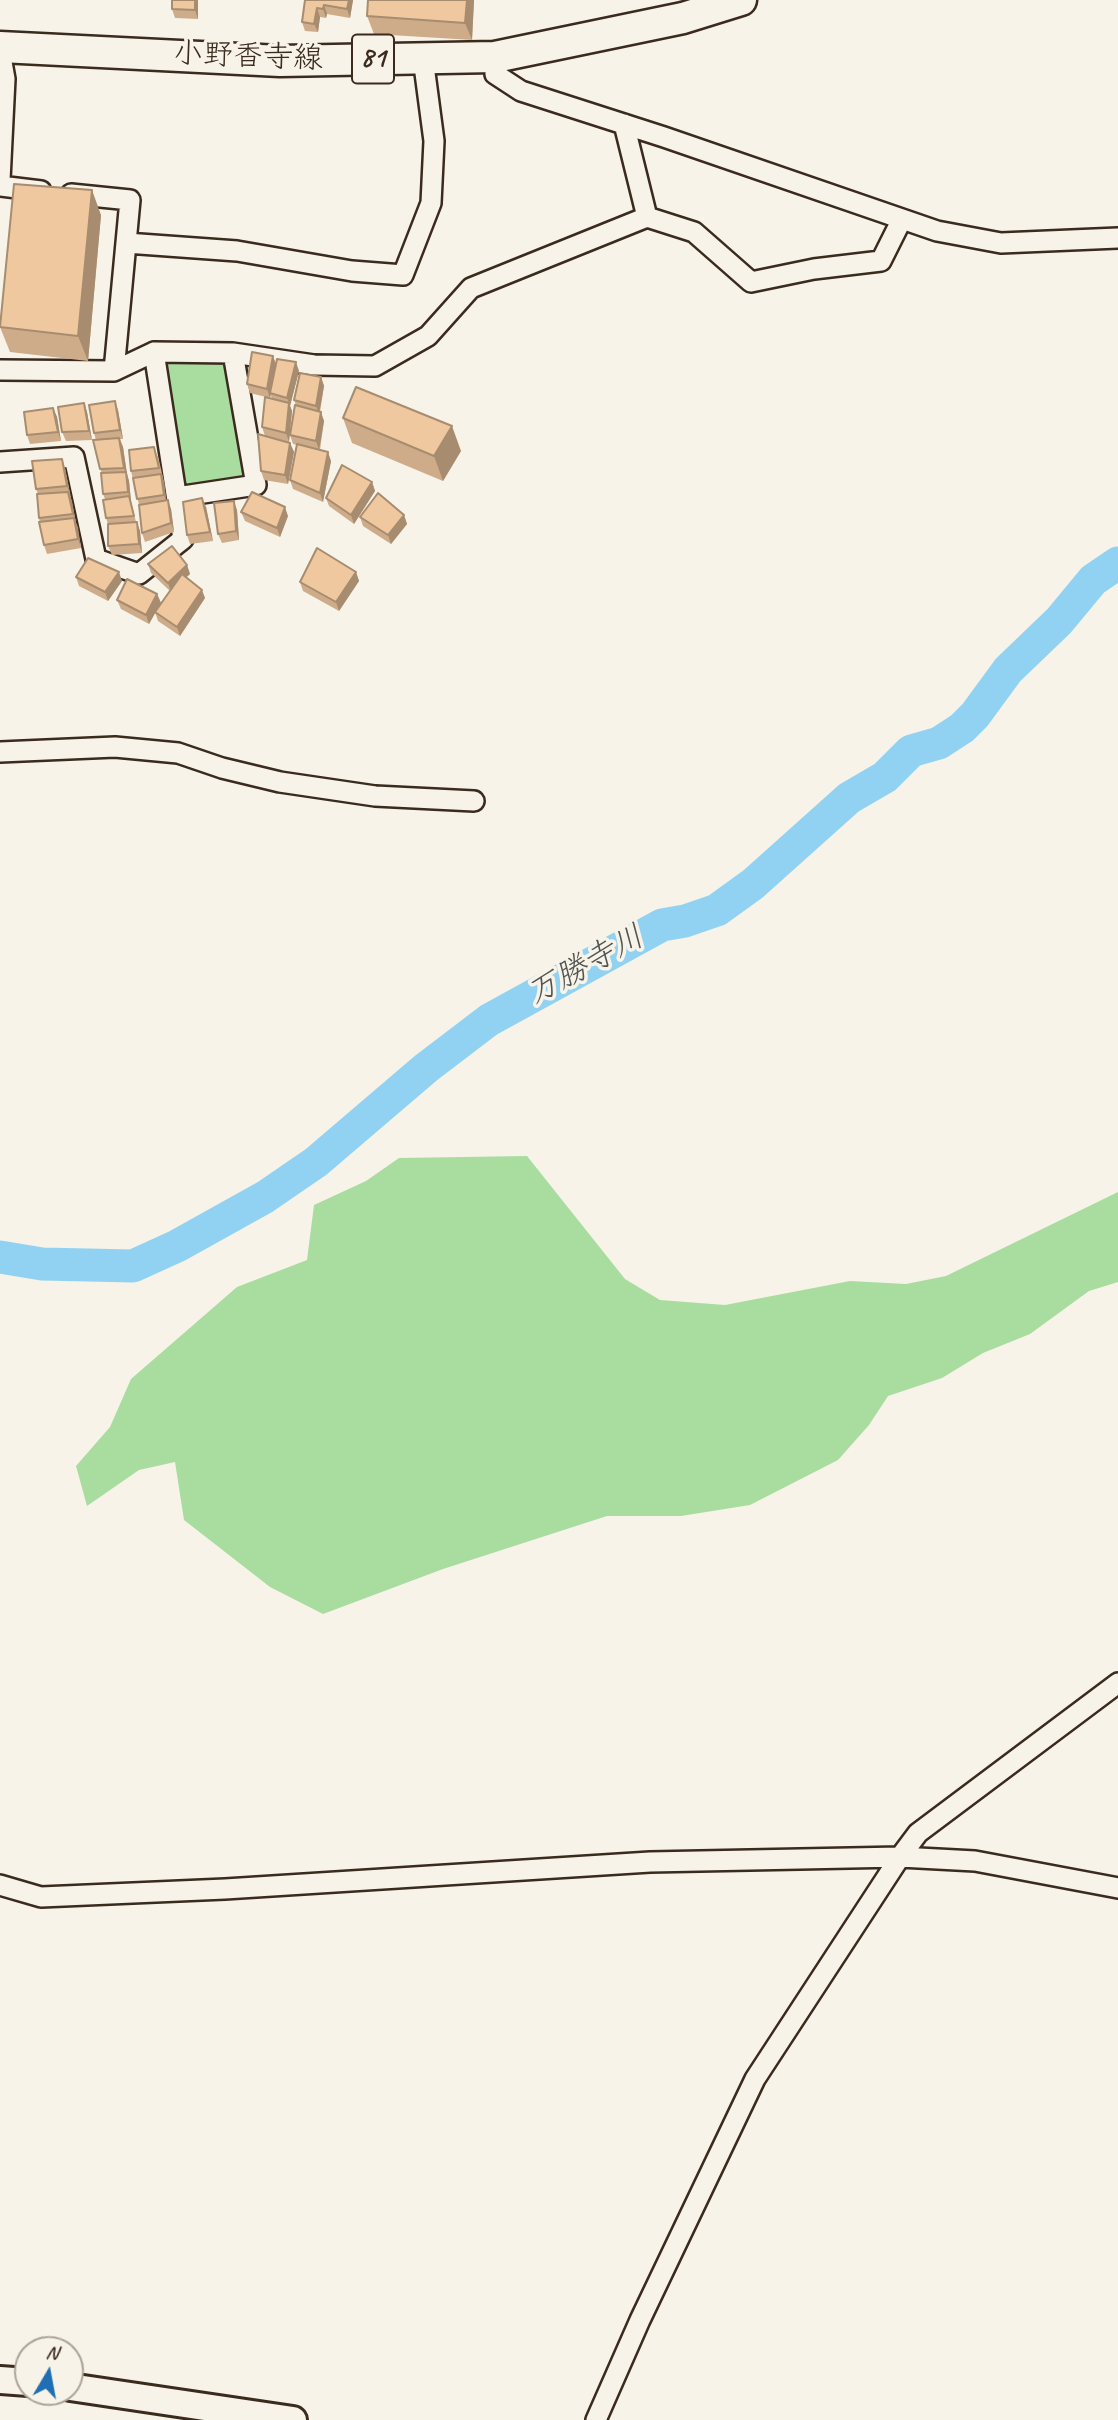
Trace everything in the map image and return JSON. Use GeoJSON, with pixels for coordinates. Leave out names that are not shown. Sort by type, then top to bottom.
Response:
{"type":"FeatureCollection","features":[{"type":"Feature","properties":{"kind":"main road","name":"小野香寺線"},"geometry":{"type":"LineString","coordinates":[[0,49],[280,61],[495,57],[678,9],[683,18],[741,0]]}},
{"type":"Feature","properties":{"kind":"street"},"geometry":{"type":"LineString","coordinates":[[0,49],[5,79],[0,180]]}},
{"type":"Feature","properties":{"kind":"street"},"geometry":{"type":"LineString","coordinates":[[495,57],[495,74],[522,91],[937,231],[1001,243],[1118,238]]}},
{"type":"Feature","properties":{"kind":"street"},"geometry":{"type":"LineString","coordinates":[[126,243],[237,251],[352,271],[403,275],[431,204],[434,141],[424,58]]}},
{"type":"Feature","properties":{"kind":"street"},"geometry":{"type":"LineString","coordinates":[[624,124],[647,217]]}},
{"type":"Feature","properties":{"kind":"street"},"geometry":{"type":"LineString","coordinates":[[0,186],[130,200],[114,370]]}},
{"type":"Feature","properties":{"kind":"street"},"geometry":{"type":"LineString","coordinates":[[0,370],[114,370],[154,352],[233,353],[314,365],[375,366],[428,336],[471,288],[647,217],[694,232],[751,282],[814,269],[881,261],[902,219]]}},
{"type":"Feature","properties":{"kind":"street"},"geometry":{"type":"LineString","coordinates":[[0,461],[74,457],[96,559],[139,574],[183,539],[154,352]]}},
{"type":"Feature","properties":{"kind":"street"},"geometry":{"type":"LineString","coordinates":[[177,497],[256,485],[233,353]]}},
{"type":"Feature","properties":{"kind":"street"},"geometry":{"type":"LineString","coordinates":[[0,751],[115,747],[178,753],[254,776],[294,784],[375,796],[474,801]]}},
{"type":"Feature","properties":{"kind":"street"},"geometry":{"type":"LineString","coordinates":[[596,2420],[640,2320],[755,2079],[900,1857],[918,1833],[1118,1683]]}},
{"type":"Feature","properties":{"kind":"street"},"geometry":{"type":"LineString","coordinates":[[0,1885],[41,1896],[225,1889],[650,1862],[900,1857],[975,1861],[1118,1888]]}},
{"type":"Feature","properties":{"kind":"street"},"geometry":{"type":"LineString","coordinates":[[84,2389],[293,2420]]}},
{"type":"Feature","properties":{"kind":"green space"},"geometry":{"type":"Polygon","coordinates":[[[227,359],[250,480],[183,486],[163,362],[227,359]]]}},
{"type":"Feature","properties":{"kind":"green space"},"geometry":{"type":"Polygon","coordinates":[[[527,1156],[625,1279],[660,1300],[725,1305],[850,1281],[906,1284],[946,1276],[1118,1192],[1118,1282],[1089,1291],[1030,1334],[983,1353],[942,1378],[888,1396],[869,1425],[838,1460],[750,1505],[681,1516],[607,1516],[443,1569],[323,1614],[270,1587],[184,1520],[175,1462],[139,1470],[87,1506],[76,1466],[110,1427],[131,1379],[237,1287],[307,1260],[314,1205],[366,1181],[399,1158],[527,1156]]]}},
{"type":"Feature","properties":{"kind":"building"},"geometry":{"type":"Polygon","coordinates":[[[172,0],[195,0],[195,10],[172,9],[172,0]]]}},
{"type":"Feature","properties":{"kind":"building"},"geometry":{"type":"Polygon","coordinates":[[[305,0],[349,0],[347,9],[324,5],[323,9],[317,8],[314,24],[302,22],[305,0]]]}},
{"type":"Feature","properties":{"kind":"building"},"geometry":{"type":"Polygon","coordinates":[[[368,0],[467,0],[465,23],[367,16],[368,0]]]}},
{"type":"Feature","properties":{"kind":"building"},"geometry":{"type":"Polygon","coordinates":[[[14,184],[92,190],[78,336],[0,327],[14,184]]]}},
{"type":"Feature","properties":{"kind":"building"},"geometry":{"type":"Polygon","coordinates":[[[252,352],[273,356],[267,389],[247,384],[252,352]]]}},
{"type":"Feature","properties":{"kind":"building"},"geometry":{"type":"Polygon","coordinates":[[[277,359],[296,362],[287,398],[270,393],[277,359]]]}},
{"type":"Feature","properties":{"kind":"building"},"geometry":{"type":"Polygon","coordinates":[[[300,373],[321,377],[316,406],[294,400],[300,373]]]}},
{"type":"Feature","properties":{"kind":"building"},"geometry":{"type":"Polygon","coordinates":[[[356,387],[452,426],[434,456],[343,418],[356,387]]]}},
{"type":"Feature","properties":{"kind":"building"},"geometry":{"type":"Polygon","coordinates":[[[265,397],[289,403],[286,433],[262,427],[265,397]]]}},
{"type":"Feature","properties":{"kind":"building"},"geometry":{"type":"Polygon","coordinates":[[[115,401],[120,430],[94,433],[89,405],[115,401]]]}},
{"type":"Feature","properties":{"kind":"building"},"geometry":{"type":"Polygon","coordinates":[[[84,403],[89,431],[62,432],[58,407],[84,403]]]}},
{"type":"Feature","properties":{"kind":"building"},"geometry":{"type":"Polygon","coordinates":[[[295,405],[321,412],[316,441],[290,435],[295,405]]]}},
{"type":"Feature","properties":{"kind":"building"},"geometry":{"type":"Polygon","coordinates":[[[53,408],[58,432],[27,435],[24,412],[53,408]]]}},
{"type":"Feature","properties":{"kind":"building"},"geometry":{"type":"Polygon","coordinates":[[[258,434],[290,443],[285,475],[261,471],[258,434]]]}},
{"type":"Feature","properties":{"kind":"building"},"geometry":{"type":"Polygon","coordinates":[[[119,438],[124,468],[100,469],[93,440],[119,438]]]}},
{"type":"Feature","properties":{"kind":"building"},"geometry":{"type":"Polygon","coordinates":[[[297,444],[328,452],[320,493],[290,480],[297,444]]]}},
{"type":"Feature","properties":{"kind":"building"},"geometry":{"type":"Polygon","coordinates":[[[154,447],[159,468],[131,471],[129,450],[154,447]]]}},
{"type":"Feature","properties":{"kind":"building"},"geometry":{"type":"Polygon","coordinates":[[[62,459],[67,486],[36,489],[32,461],[62,459]]]}},
{"type":"Feature","properties":{"kind":"building"},"geometry":{"type":"Polygon","coordinates":[[[342,465],[372,482],[351,515],[326,498],[342,465]]]}},
{"type":"Feature","properties":{"kind":"building"},"geometry":{"type":"Polygon","coordinates":[[[126,472],[128,492],[103,494],[101,473],[126,472]]]}},
{"type":"Feature","properties":{"kind":"building"},"geometry":{"type":"Polygon","coordinates":[[[161,474],[164,495],[137,499],[133,478],[161,474]]]}},
{"type":"Feature","properties":{"kind":"building"},"geometry":{"type":"Polygon","coordinates":[[[68,492],[73,514],[39,518],[37,494],[68,492]]]}},
{"type":"Feature","properties":{"kind":"building"},"geometry":{"type":"Polygon","coordinates":[[[252,492],[285,507],[277,528],[241,512],[252,492]]]}},
{"type":"Feature","properties":{"kind":"building"},"geometry":{"type":"Polygon","coordinates":[[[378,493],[404,515],[388,535],[360,517],[378,493]]]}},
{"type":"Feature","properties":{"kind":"building"},"geometry":{"type":"Polygon","coordinates":[[[129,496],[134,516],[106,518],[103,500],[129,496]]]}},
{"type":"Feature","properties":{"kind":"building"},"geometry":{"type":"Polygon","coordinates":[[[202,498],[210,532],[187,535],[183,502],[202,498]]]}},
{"type":"Feature","properties":{"kind":"building"},"geometry":{"type":"Polygon","coordinates":[[[168,500],[171,523],[142,533],[139,505],[168,500]]]}},
{"type":"Feature","properties":{"kind":"building"},"geometry":{"type":"Polygon","coordinates":[[[234,501],[236,531],[218,534],[214,503],[234,501]]]}},
{"type":"Feature","properties":{"kind":"building"},"geometry":{"type":"Polygon","coordinates":[[[74,518],[78,539],[44,545],[39,522],[74,518]]]}},
{"type":"Feature","properties":{"kind":"building"},"geometry":{"type":"Polygon","coordinates":[[[137,522],[139,544],[108,546],[108,524],[137,522]]]}},
{"type":"Feature","properties":{"kind":"building"},"geometry":{"type":"Polygon","coordinates":[[[172,546],[187,565],[168,583],[148,564],[172,546]]]}},
{"type":"Feature","properties":{"kind":"building"},"geometry":{"type":"Polygon","coordinates":[[[317,548],[356,572],[336,602],[300,582],[317,548]]]}},
{"type":"Feature","properties":{"kind":"building"},"geometry":{"type":"Polygon","coordinates":[[[88,558],[119,572],[105,592],[76,577],[88,558]]]}},
{"type":"Feature","properties":{"kind":"building"},"geometry":{"type":"Polygon","coordinates":[[[182,574],[202,590],[177,627],[155,612],[182,574]]]}},
{"type":"Feature","properties":{"kind":"building"},"geometry":{"type":"Polygon","coordinates":[[[127,579],[157,594],[146,615],[117,600],[127,579]]]}},
{"type":"Feature","properties":{"kind":"waterway","name":"万勝寺川"},"geometry":{"type":"LineString","coordinates":[[0,1257],[42,1264],[133,1266],[177,1246],[265,1197],[316,1162],[426,1068],[489,1020],[662,925],[685,921],[717,910],[753,884],[849,798],[885,777],[911,751],[939,743],[962,728],[975,715],[1008,670],[1059,621],[1093,580],[1118,563]]}}]}
